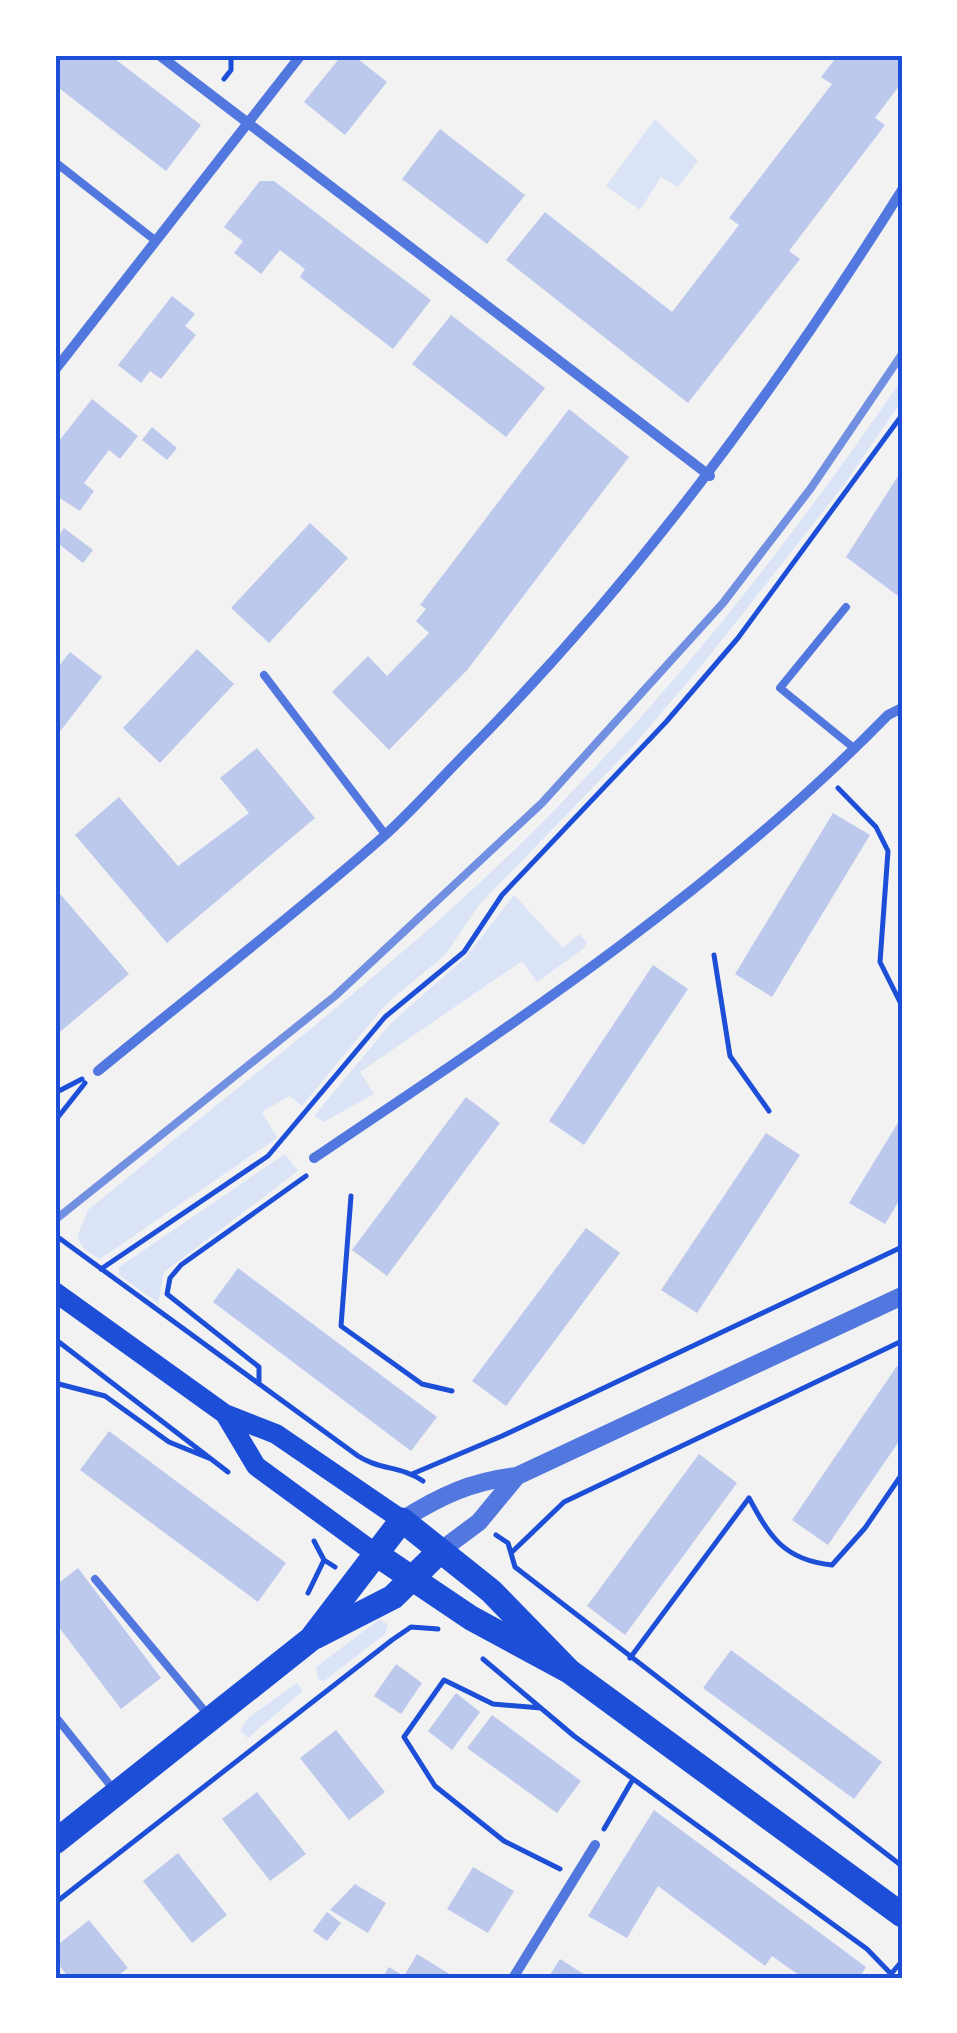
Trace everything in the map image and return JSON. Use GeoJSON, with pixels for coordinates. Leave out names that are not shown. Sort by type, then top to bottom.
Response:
{"type":"FeatureCollection","features":[{"type":"Feature","properties":{"kind":"main road"},"geometry":{"type":"LineString","coordinates":[[55,1292],[225,1414],[276,1434],[402,1520],[490,1591],[569,1671]]}},
{"type":"Feature","properties":{"kind":"main road"},"geometry":{"type":"LineString","coordinates":[[225,1414],[256,1466],[471,1618],[569,1671],[902,1915]]}},
{"type":"Feature","properties":{"kind":"main road"},"geometry":{"type":"LineString","coordinates":[[55,1842],[310,1639],[402,1520]]}},
{"type":"Feature","properties":{"kind":"main road"},"geometry":{"type":"LineString","coordinates":[[310,1639],[386,1602],[440,1551]]}},
{"type":"Feature","properties":{"kind":"street"},"geometry":{"type":"LineString","coordinates":[[159,55],[710,476]]}},
{"type":"Feature","properties":{"kind":"street"},"geometry":{"type":"LineString","coordinates":[[55,370],[301,55]]}},
{"type":"Feature","properties":{"kind":"street"},"geometry":{"type":"LineString","coordinates":[[98,1071],[385,834],[516,703],[638,566],[710,476],[814,330],[902,190]]}},
{"type":"Feature","properties":{"kind":"street"},"geometry":{"type":"LineString","coordinates":[[314,1158],[690,894],[888,715],[902,708]]}},
{"type":"Feature","properties":{"kind":"street"},"geometry":{"type":"LineString","coordinates":[[402,1520],[441,1495],[478,1481],[517,1476],[902,1296]]}},
{"type":"Feature","properties":{"kind":"street"},"geometry":{"type":"LineString","coordinates":[[440,1551],[479,1522],[517,1476]]}},
{"type":"Feature","properties":{"kind":"street"},"geometry":{"type":"LineString","coordinates":[[513,1978],[596,1845]]}},
{"type":"Feature","properties":{"kind":"lane"},"geometry":{"type":"LineString","coordinates":[[55,162],[156,240]]}},
{"type":"Feature","properties":{"kind":"lane"},"geometry":{"type":"LineString","coordinates":[[846,607],[780,688],[854,749]]}},
{"type":"Feature","properties":{"kind":"lane"},"geometry":{"type":"LineString","coordinates":[[264,675],[385,834]]}},
{"type":"Feature","properties":{"kind":"lane"},"geometry":{"type":"LineString","coordinates":[[95,1579],[212,1719]]}},
{"type":"Feature","properties":{"kind":"lane"},"geometry":{"type":"LineString","coordinates":[[55,1716],[117,1794]]}},
{"type":"Feature","properties":{"kind":"path"},"geometry":{"type":"LineString","coordinates":[[101,1270],[268,1156],[385,1017],[464,952],[490,909],[653,736],[738,638],[902,415]]}},
{"type":"Feature","properties":{"kind":"path"},"geometry":{"type":"LineString","coordinates":[[833,783],[876,827],[888,851],[880,962],[902,1006]]}},
{"type":"Feature","properties":{"kind":"path"},"geometry":{"type":"LineString","coordinates":[[714,956],[730,1056],[769,1110]]}},
{"type":"Feature","properties":{"kind":"path"},"geometry":{"type":"LineString","coordinates":[[55,1093],[98,1071]]}},
{"type":"Feature","properties":{"kind":"path"},"geometry":{"type":"LineString","coordinates":[[55,1122],[98,1071]]}},
{"type":"Feature","properties":{"kind":"path"},"geometry":{"type":"LineString","coordinates":[[259,1384],[259,1367],[167,1294],[170,1278],[181,1265],[312,1171],[314,1158]]}},
{"type":"Feature","properties":{"kind":"path"},"geometry":{"type":"LineString","coordinates":[[351,1196],[341,1326],[422,1384],[452,1391]]}},
{"type":"Feature","properties":{"kind":"path"},"geometry":{"type":"LineString","coordinates":[[55,1235],[373,1466],[405,1468],[412,1474],[502,1436],[902,1247]]}},
{"type":"Feature","properties":{"kind":"path"},"geometry":{"type":"LineString","coordinates":[[55,1339],[212,1459],[169,1442],[105,1396],[55,1383]]}},
{"type":"Feature","properties":{"kind":"path"},"geometry":{"type":"LineString","coordinates":[[902,1341],[564,1502],[511,1553],[515,1568],[902,1866]]}},
{"type":"Feature","properties":{"kind":"path"},"geometry":{"type":"LineString","coordinates":[[630,1658],[749,1498],[770,1539],[810,1563],[832,1565],[902,1474]]}},
{"type":"Feature","properties":{"kind":"path"},"geometry":{"type":"LineString","coordinates":[[306,1533],[324,1560]]}},
{"type":"Feature","properties":{"kind":"path"},"geometry":{"type":"LineString","coordinates":[[55,1903],[412,1627]]}},
{"type":"Feature","properties":{"kind":"path"},"geometry":{"type":"LineString","coordinates":[[505,1677],[633,1779],[867,1950],[891,1974],[902,1961]]}},
{"type":"Feature","properties":{"kind":"path"},"geometry":{"type":"LineString","coordinates":[[541,1708],[493,1704],[444,1680],[404,1737],[435,1786],[504,1841],[576,1877]]}},
{"type":"Feature","properties":{"kind":"path"},"geometry":{"type":"LineString","coordinates":[[596,1845],[633,1779]]}},
{"type":"Feature","properties":{"kind":"shaded area"},"geometry":{"type":"Polygon","coordinates":[[[655,119],[698,161],[678,187],[661,177],[640,210],[606,186],[655,119]]]}},
{"type":"Feature","properties":{"kind":"shaded area"},"geometry":{"type":"Polygon","coordinates":[[[902,379],[902,400],[844,485],[633,746],[479,905],[445,955],[387,1003],[302,1106],[289,1096],[262,1112],[277,1138],[100,1259],[84,1249],[77,1237],[88,1210],[422,935],[490,873],[619,742],[795,528],[902,379]]]}},
{"type":"Feature","properties":{"kind":"shaded area"},"geometry":{"type":"Polygon","coordinates":[[[514,895],[563,948],[579,934],[587,942],[583,949],[537,982],[522,961],[360,1072],[374,1094],[324,1122],[314,1116],[392,1022],[465,958],[514,895]]]}},
{"type":"Feature","properties":{"kind":"shaded area"},"geometry":{"type":"Polygon","coordinates":[[[285,1154],[298,1171],[164,1272],[158,1303],[119,1275],[119,1267],[285,1154]]]}},
{"type":"Feature","properties":{"kind":"shaded area"},"geometry":{"type":"Polygon","coordinates":[[[380,1619],[388,1625],[385,1634],[324,1681],[318,1679],[316,1667],[380,1619]]]}},
{"type":"Feature","properties":{"kind":"shaded area"},"geometry":{"type":"Polygon","coordinates":[[[297,1683],[303,1691],[248,1738],[240,1731],[248,1718],[297,1683]]]}},
{"type":"Feature","properties":{"kind":"building"},"geometry":{"type":"Polygon","coordinates":[[[55,55],[110,55],[201,125],[166,171],[55,85],[55,55]]]}},
{"type":"Feature","properties":{"kind":"building"},"geometry":{"type":"Polygon","coordinates":[[[342,55],[353,55],[387,82],[345,135],[304,102],[342,55]]]}},
{"type":"Feature","properties":{"kind":"building"},"geometry":{"type":"Polygon","coordinates":[[[838,55],[902,55],[902,82],[875,118],[885,125],[789,251],[800,259],[688,403],[506,260],[545,212],[672,312],[739,225],[729,218],[832,84],[821,77],[838,55]]]}},
{"type":"Feature","properties":{"kind":"building"},"geometry":{"type":"Polygon","coordinates":[[[440,129],[525,195],[487,244],[402,179],[440,129]]]}},
{"type":"Feature","properties":{"kind":"building"},"geometry":{"type":"Polygon","coordinates":[[[260,181],[274,181],[431,300],[393,349],[300,277],[305,269],[280,250],[261,274],[234,253],[243,241],[224,227],[260,181]]]}},
{"type":"Feature","properties":{"kind":"building"},"geometry":{"type":"Polygon","coordinates":[[[172,296],[195,314],[185,326],[196,335],[161,379],[150,371],[141,383],[118,365],[172,296]]]}},
{"type":"Feature","properties":{"kind":"building"},"geometry":{"type":"Polygon","coordinates":[[[451,315],[545,388],[506,437],[412,364],[451,315]]]}},
{"type":"Feature","properties":{"kind":"building"},"geometry":{"type":"Polygon","coordinates":[[[92,399],[138,436],[120,459],[109,450],[84,483],[94,491],[80,511],[55,495],[55,446],[92,399]]]}},
{"type":"Feature","properties":{"kind":"building"},"geometry":{"type":"Polygon","coordinates":[[[569,409],[629,457],[468,669],[389,750],[332,692],[368,656],[387,676],[429,633],[416,621],[426,609],[420,605],[569,409]]]}},
{"type":"Feature","properties":{"kind":"building"},"geometry":{"type":"Polygon","coordinates":[[[152,427],[177,448],[167,460],[142,440],[152,427]]]}},
{"type":"Feature","properties":{"kind":"building"},"geometry":{"type":"Polygon","coordinates":[[[902,470],[902,599],[846,557],[902,470]]]}},
{"type":"Feature","properties":{"kind":"building"},"geometry":{"type":"Polygon","coordinates":[[[310,523],[348,558],[269,643],[231,608],[310,523]]]}},
{"type":"Feature","properties":{"kind":"building"},"geometry":{"type":"Polygon","coordinates":[[[64,528],[93,550],[83,563],[55,541],[64,528]]]}},
{"type":"Feature","properties":{"kind":"building"},"geometry":{"type":"Polygon","coordinates":[[[197,649],[234,684],[160,763],[123,728],[197,649]]]}},
{"type":"Feature","properties":{"kind":"building"},"geometry":{"type":"Polygon","coordinates":[[[70,652],[102,677],[55,738],[55,671],[70,652]]]}},
{"type":"Feature","properties":{"kind":"building"},"geometry":{"type":"Polygon","coordinates":[[[257,748],[315,818],[167,943],[75,835],[119,797],[178,866],[249,813],[220,778],[257,748]]]}},
{"type":"Feature","properties":{"kind":"building"},"geometry":{"type":"Polygon","coordinates":[[[833,813],[870,835],[772,997],[735,974],[833,813]]]}},
{"type":"Feature","properties":{"kind":"building"},"geometry":{"type":"Polygon","coordinates":[[[55,888],[129,974],[55,1036],[57,972],[55,888]]]}},
{"type":"Feature","properties":{"kind":"building"},"geometry":{"type":"Polygon","coordinates":[[[653,965],[688,989],[584,1145],[549,1121],[653,965]]]}},
{"type":"Feature","properties":{"kind":"building"},"geometry":{"type":"Polygon","coordinates":[[[466,1097],[500,1123],[387,1276],[352,1250],[466,1097]]]}},
{"type":"Feature","properties":{"kind":"building"},"geometry":{"type":"Polygon","coordinates":[[[902,1116],[902,1196],[885,1224],[849,1203],[902,1116]]]}},
{"type":"Feature","properties":{"kind":"building"},"geometry":{"type":"Polygon","coordinates":[[[766,1133],[800,1155],[697,1313],[661,1290],[766,1133]]]}},
{"type":"Feature","properties":{"kind":"building"},"geometry":{"type":"Polygon","coordinates":[[[586,1228],[620,1253],[506,1406],[472,1381],[586,1228]]]}},
{"type":"Feature","properties":{"kind":"building"},"geometry":{"type":"Polygon","coordinates":[[[238,1268],[437,1417],[411,1451],[213,1302],[238,1268]]]}},
{"type":"Feature","properties":{"kind":"building"},"geometry":{"type":"Polygon","coordinates":[[[897,1366],[902,1369],[902,1437],[828,1545],[792,1520],[897,1366]]]}},
{"type":"Feature","properties":{"kind":"building"},"geometry":{"type":"Polygon","coordinates":[[[109,1431],[286,1563],[258,1602],[80,1470],[109,1431]]]}},
{"type":"Feature","properties":{"kind":"building"},"geometry":{"type":"Polygon","coordinates":[[[699,1454],[737,1483],[625,1635],[587,1606],[699,1454]]]}},
{"type":"Feature","properties":{"kind":"building"},"geometry":{"type":"Polygon","coordinates":[[[78,1568],[161,1678],[121,1709],[55,1622],[55,1586],[78,1568]]]}},
{"type":"Feature","properties":{"kind":"building"},"geometry":{"type":"Polygon","coordinates":[[[731,1650],[882,1762],[854,1799],[703,1688],[731,1650]]]}},
{"type":"Feature","properties":{"kind":"building"},"geometry":{"type":"Polygon","coordinates":[[[396,1664],[422,1683],[401,1714],[374,1696],[396,1664]]]}},
{"type":"Feature","properties":{"kind":"building"},"geometry":{"type":"Polygon","coordinates":[[[456,1693],[480,1712],[452,1750],[428,1731],[456,1693]]]}},
{"type":"Feature","properties":{"kind":"building"},"geometry":{"type":"Polygon","coordinates":[[[492,1715],[581,1781],[557,1813],[467,1748],[492,1715]]]}},
{"type":"Feature","properties":{"kind":"building"},"geometry":{"type":"Polygon","coordinates":[[[336,1730],[385,1792],[349,1820],[300,1758],[336,1730]]]}},
{"type":"Feature","properties":{"kind":"building"},"geometry":{"type":"Polygon","coordinates":[[[257,1792],[306,1854],[270,1881],[222,1819],[257,1792]]]}},
{"type":"Feature","properties":{"kind":"building"},"geometry":{"type":"Polygon","coordinates":[[[654,1810],[866,1967],[859,1978],[803,1978],[772,1956],[765,1966],[658,1886],[627,1938],[588,1916],[654,1810]]]}},
{"type":"Feature","properties":{"kind":"building"},"geometry":{"type":"Polygon","coordinates":[[[178,1853],[227,1915],[192,1943],[143,1881],[178,1853]]]}},
{"type":"Feature","properties":{"kind":"building"},"geometry":{"type":"Polygon","coordinates":[[[473,1867],[514,1891],[488,1933],[447,1909],[473,1867]]]}},
{"type":"Feature","properties":{"kind":"building"},"geometry":{"type":"Polygon","coordinates":[[[355,1884],[386,1903],[368,1933],[330,1910],[355,1884]]]}},
{"type":"Feature","properties":{"kind":"building"},"geometry":{"type":"Polygon","coordinates":[[[327,1912],[341,1923],[327,1941],[313,1931],[327,1912]]]}},
{"type":"Feature","properties":{"kind":"building"},"geometry":{"type":"Polygon","coordinates":[[[89,1920],[128,1968],[115,1978],[69,1978],[55,1960],[55,1947],[89,1920]]]}},
{"type":"Feature","properties":{"kind":"building"},"geometry":{"type":"Polygon","coordinates":[[[417,1954],[456,1978],[382,1978],[389,1967],[404,1976],[417,1954]]]}},
{"type":"Feature","properties":{"kind":"building"},"geometry":{"type":"Polygon","coordinates":[[[560,1959],[590,1978],[548,1978],[560,1959]]]}},
{"type":"Feature","properties":{"kind":"railway"},"geometry":{"type":"LineString","coordinates":[[55,1220],[335,996],[542,803],[723,603],[811,488],[902,354]]}}]}
